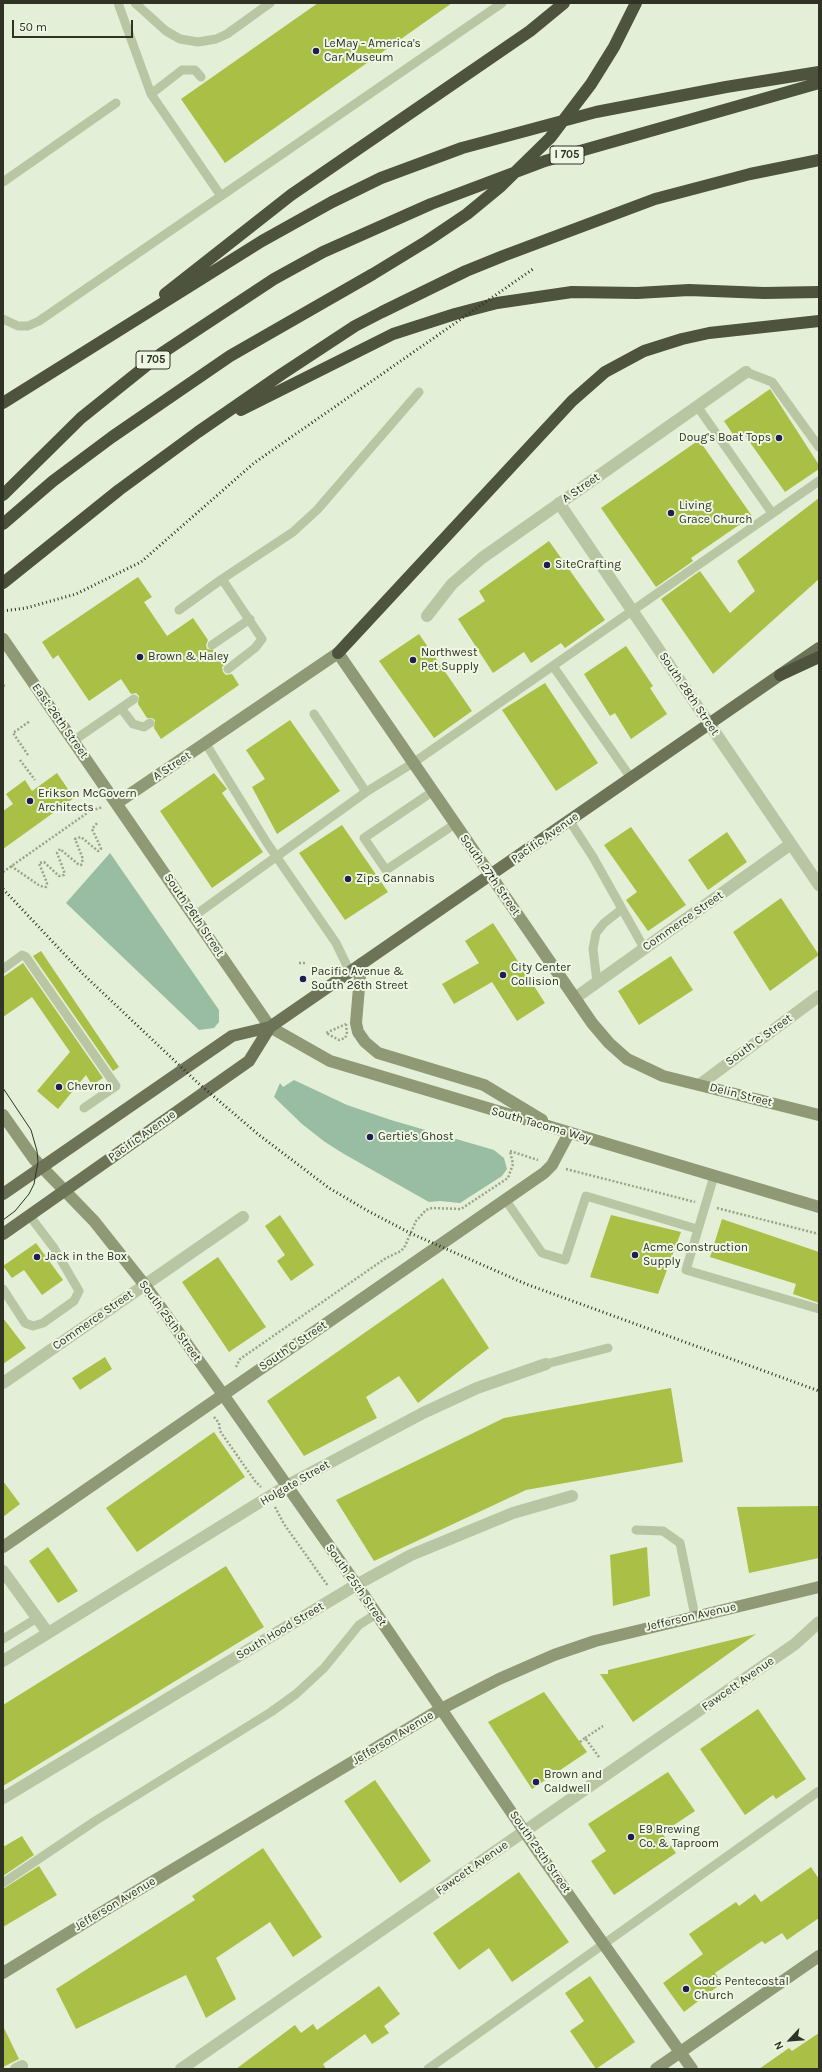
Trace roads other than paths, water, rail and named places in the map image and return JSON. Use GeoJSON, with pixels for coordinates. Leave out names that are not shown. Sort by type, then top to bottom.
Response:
{"type":"FeatureCollection","features":[{"type":"Feature","properties":{"kind":"highway"},"geometry":{"type":"LineString","coordinates":[[114,334],[291,195],[530,31],[564,3]]}},
{"type":"Feature","properties":{"kind":"highway"},"geometry":{"type":"LineString","coordinates":[[3,524],[53,481],[112,437],[210,369],[270,332],[427,241],[467,214],[501,186],[550,138],[591,84],[614,47],[636,3]]}},
{"type":"Feature","properties":{"kind":"highway"},"geometry":{"type":"LineString","coordinates":[[3,403],[262,240],[332,202],[381,178],[462,148],[596,112],[726,86],[819,72]]}},
{"type":"Feature","properties":{"kind":"highway","name":"I 705"},"geometry":{"type":"LineString","coordinates":[[3,495],[81,418],[162,353],[274,279],[324,252],[431,204],[545,162],[819,83]]}},
{"type":"Feature","properties":{"kind":"highway"},"geometry":{"type":"LineString","coordinates":[[3,583],[113,494],[198,432],[355,326],[466,271],[543,240],[655,199],[750,174],[819,160]]}},
{"type":"Feature","properties":{"kind":"highway"},"geometry":{"type":"LineString","coordinates":[[198,432],[392,334],[455,314],[497,303],[572,292],[637,293],[689,290],[764,293],[819,292]]}},
{"type":"Feature","properties":{"kind":"highway"},"geometry":{"type":"LineString","coordinates":[[338,653],[572,401],[605,372],[644,351],[682,339],[709,333],[819,321]]}},
{"type":"Feature","properties":{"kind":"highway"},"geometry":{"type":"LineString","coordinates":[[780,675],[819,657]]}},
{"type":"Feature","properties":{"kind":"main road","name":"Pacific Avenue"},"geometry":{"type":"LineString","coordinates":[[3,1194],[232,1036],[270,1027],[819,648]]}},
{"type":"Feature","properties":{"kind":"main road","name":"Pacific Avenue"},"geometry":{"type":"LineString","coordinates":[[3,1234],[250,1061],[270,1027]]}},
{"type":"Feature","properties":{"kind":"street","name":"A Street"},"geometry":{"type":"LineString","coordinates":[[427,616],[452,584],[482,558],[746,372]]}},
{"type":"Feature","properties":{"kind":"street","name":"South 28th Street"},"geometry":{"type":"LineString","coordinates":[[559,503],[819,885]]}},
{"type":"Feature","properties":{"kind":"street","name":"East 26th Street"},"geometry":{"type":"LineString","coordinates":[[3,639],[117,803]]}},
{"type":"Feature","properties":{"kind":"street","name":"A Street"},"geometry":{"type":"LineString","coordinates":[[117,803],[338,653]]}},
{"type":"Feature","properties":{"kind":"street","name":"South 27th Street"},"geometry":{"type":"LineString","coordinates":[[338,653],[592,1023],[623,1055],[664,1076]]}},
{"type":"Feature","properties":{"kind":"street","name":"South 26th Street"},"geometry":{"type":"LineString","coordinates":[[117,803],[270,1027]]}},
{"type":"Feature","properties":{"kind":"street","name":"Commerce Street"},"geometry":{"type":"LineString","coordinates":[[575,998],[791,844]]}},
{"type":"Feature","properties":{"kind":"street"},"geometry":{"type":"LineString","coordinates":[[361,964],[356,1023],[358,1032],[365,1042],[378,1053],[484,1085],[557,1129]]}},
{"type":"Feature","properties":{"kind":"street","name":"South C Street"},"geometry":{"type":"LineString","coordinates":[[699,1085],[819,996]]}},
{"type":"Feature","properties":{"kind":"street","name":"South Tacoma Way"},"geometry":{"type":"LineString","coordinates":[[270,1027],[330,1061],[819,1207]]}},
{"type":"Feature","properties":{"kind":"street","name":"Delin Street"},"geometry":{"type":"LineString","coordinates":[[664,1076],[819,1115]]}},
{"type":"Feature","properties":{"kind":"street","name":"South 25th Street"},"geometry":{"type":"LineString","coordinates":[[3,1115],[42,1167],[94,1221],[144,1284],[222,1393],[356,1585],[525,1832],[604,1942],[692,2069]]}},
{"type":"Feature","properties":{"kind":"street","name":"South C Street"},"geometry":{"type":"LineString","coordinates":[[3,1547],[222,1393],[544,1173],[552,1165],[569,1133]]}},
{"type":"Feature","properties":{"kind":"street","name":"Commerce Street"},"geometry":{"type":"LineString","coordinates":[[3,1383],[144,1284],[243,1217]]}},
{"type":"Feature","properties":{"kind":"street","name":"Holgate Street"},"geometry":{"type":"LineString","coordinates":[[3,1661],[286,1486],[423,1412],[477,1388],[546,1364]]}},
{"type":"Feature","properties":{"kind":"street","name":"South Hood Street"},"geometry":{"type":"LineString","coordinates":[[3,1798],[335,1597],[412,1555],[471,1529],[513,1513],[572,1496]]}},
{"type":"Feature","properties":{"kind":"street"},"geometry":{"type":"LineString","coordinates":[[3,1571],[48,1633]]}},
{"type":"Feature","properties":{"kind":"street","name":"Jefferson Avenue"},"geometry":{"type":"LineString","coordinates":[[3,1972],[130,1894],[441,1709],[499,1679],[554,1655],[595,1641],[819,1587]]}},
{"type":"Feature","properties":{"kind":"street","name":"Fawcett Avenue"},"geometry":{"type":"LineString","coordinates":[[181,2069],[795,1644],[819,1622]]}},
{"type":"Feature","properties":{"kind":"street"},"geometry":{"type":"LineString","coordinates":[[656,2069],[819,1956]]}},
{"type":"Feature","properties":{"kind":"lane"},"geometry":{"type":"LineString","coordinates":[[118,3],[151,94],[221,196]]}},
{"type":"Feature","properties":{"kind":"lane"},"geometry":{"type":"LineString","coordinates":[[135,3],[166,31],[180,39],[198,42],[216,39],[227,34],[270,3]]}},
{"type":"Feature","properties":{"kind":"lane"},"geometry":{"type":"LineString","coordinates":[[3,319],[18,326],[28,326],[38,322],[502,3]]}},
{"type":"Feature","properties":{"kind":"lane"},"geometry":{"type":"LineString","coordinates":[[151,94],[182,70],[194,70],[201,77]]}},
{"type":"Feature","properties":{"kind":"lane"},"geometry":{"type":"LineString","coordinates":[[3,182],[116,103]]}},
{"type":"Feature","properties":{"kind":"lane"},"geometry":{"type":"LineString","coordinates":[[746,372],[772,382],[819,447]]}},
{"type":"Feature","properties":{"kind":"lane"},"geometry":{"type":"LineString","coordinates":[[179,610],[293,532],[316,510],[419,392]]}},
{"type":"Feature","properties":{"kind":"lane"},"geometry":{"type":"LineString","coordinates":[[697,406],[772,513]]}},
{"type":"Feature","properties":{"kind":"lane"},"geometry":{"type":"LineString","coordinates":[[194,916],[366,792],[413,763],[819,481]]}},
{"type":"Feature","properties":{"kind":"lane"},"geometry":{"type":"LineString","coordinates":[[222,580],[250,619],[262,639],[255,648],[228,669]]}},
{"type":"Feature","properties":{"kind":"lane"},"geometry":{"type":"LineString","coordinates":[[212,645],[250,619]]}},
{"type":"Feature","properties":{"kind":"lane"},"geometry":{"type":"LineString","coordinates":[[553,666],[631,778]]}},
{"type":"Feature","properties":{"kind":"lane"},"geometry":{"type":"LineString","coordinates":[[73,740],[134,699]]}},
{"type":"Feature","properties":{"kind":"lane"},"geometry":{"type":"LineString","coordinates":[[121,708],[133,724],[144,727],[150,723]]}},
{"type":"Feature","properties":{"kind":"lane"},"geometry":{"type":"LineString","coordinates":[[314,714],[366,792]]}},
{"type":"Feature","properties":{"kind":"lane"},"geometry":{"type":"LineString","coordinates":[[206,744],[276,856],[329,933],[350,972]]}},
{"type":"Feature","properties":{"kind":"lane"},"geometry":{"type":"LineString","coordinates":[[432,792],[364,838],[386,870],[455,824]]}},
{"type":"Feature","properties":{"kind":"lane"},"geometry":{"type":"LineString","coordinates":[[569,820],[594,857],[644,948]]}},
{"type":"Feature","properties":{"kind":"lane"},"geometry":{"type":"LineString","coordinates":[[597,982],[593,949],[596,933],[604,923],[622,909]]}},
{"type":"Feature","properties":{"kind":"lane"},"geometry":{"type":"LineString","coordinates":[[3,969],[22,955],[26,957],[116,1086],[84,1108]]}},
{"type":"Feature","properties":{"kind":"lane"},"geometry":{"type":"LineString","coordinates":[[714,1176],[686,1270],[819,1309]]}},
{"type":"Feature","properties":{"kind":"lane"},"geometry":{"type":"LineString","coordinates":[[505,1199],[542,1253],[565,1260],[586,1196],[697,1229]]}},
{"type":"Feature","properties":{"kind":"lane"},"geometry":{"type":"LineString","coordinates":[[3,1289],[26,1323],[33,1326],[43,1323],[74,1301],[79,1290],[54,1248],[29,1215]]}},
{"type":"Feature","properties":{"kind":"lane","name":"Holgate Street"},"geometry":{"type":"LineString","coordinates":[[546,1364],[608,1348]]}},
{"type":"Feature","properties":{"kind":"lane"},"geometry":{"type":"LineString","coordinates":[[636,1530],[663,1531],[680,1543],[695,1616]]}},
{"type":"Feature","properties":{"kind":"lane"},"geometry":{"type":"LineString","coordinates":[[3,1883],[95,1821],[271,1712],[296,1694],[324,1668],[359,1625],[376,1614]]}},
{"type":"Feature","properties":{"kind":"lane"},"geometry":{"type":"LineString","coordinates":[[3,1640],[37,1618]]}},
{"type":"Feature","properties":{"kind":"lane"},"geometry":{"type":"LineString","coordinates":[[428,2069],[604,1942],[819,1791]]}},
{"type":"Feature","properties":{"kind":"tram line"},"geometry":{"type":"LineString","coordinates":[[3,1088],[31,1130],[37,1151],[38,1162],[34,1184],[29,1194],[15,1211],[3,1220]]}},
{"type":"Feature","properties":{"kind":"railway"},"geometry":{"type":"LineString","coordinates":[[3,611],[26,608],[76,594],[141,562],[254,463],[533,269]]}},
{"type":"Feature","properties":{"kind":"railway"},"geometry":{"type":"LineString","coordinates":[[3,889],[83,974],[198,1083],[259,1135],[329,1188],[410,1233],[526,1284],[819,1391]]}},
{"type":"Feature","properties":{"kind":"place","name":"LeMay - America's Car Museum"},"geometry":{"type":"Point","coordinates":[316,51]}},
{"type":"Feature","properties":{"kind":"place","name":"Doug's Boat Tops"},"geometry":{"type":"Point","coordinates":[779,438]}},
{"type":"Feature","properties":{"kind":"place","name":"Living Grace Church"},"geometry":{"type":"Point","coordinates":[671,513]}},
{"type":"Feature","properties":{"kind":"place","name":"SiteCrafting"},"geometry":{"type":"Point","coordinates":[547,565]}},
{"type":"Feature","properties":{"kind":"place","name":"Brown & Haley"},"geometry":{"type":"Point","coordinates":[140,657]}},
{"type":"Feature","properties":{"kind":"place","name":"Northwest Pet Supply"},"geometry":{"type":"Point","coordinates":[413,660]}},
{"type":"Feature","properties":{"kind":"place","name":"Erikson McGovern Architects"},"geometry":{"type":"Point","coordinates":[30,801]}},
{"type":"Feature","properties":{"kind":"place","name":"Zips Cannabis"},"geometry":{"type":"Point","coordinates":[348,879]}},
{"type":"Feature","properties":{"kind":"place","name":"City Center Collision"},"geometry":{"type":"Point","coordinates":[503,975]}},
{"type":"Feature","properties":{"kind":"place","name":"Pacific Avenue & South 26th Street"},"geometry":{"type":"Point","coordinates":[303,979]}},
{"type":"Feature","properties":{"kind":"place","name":"Chevron"},"geometry":{"type":"Point","coordinates":[59,1087]}},
{"type":"Feature","properties":{"kind":"place","name":"Gertie's Ghost"},"geometry":{"type":"Point","coordinates":[370,1137]}},
{"type":"Feature","properties":{"kind":"place","name":"Acme Construction Supply"},"geometry":{"type":"Point","coordinates":[635,1255]}},
{"type":"Feature","properties":{"kind":"place","name":"Jack in the Box"},"geometry":{"type":"Point","coordinates":[37,1257]}},
{"type":"Feature","properties":{"kind":"place","name":"Brown and Caldwell"},"geometry":{"type":"Point","coordinates":[536,1782]}},
{"type":"Feature","properties":{"kind":"place","name":"E9 Brewing Co. & Taproom"},"geometry":{"type":"Point","coordinates":[631,1837]}},
{"type":"Feature","properties":{"kind":"place","name":"Gods Pentecostal Church"},"geometry":{"type":"Point","coordinates":[686,1989]}}]}
